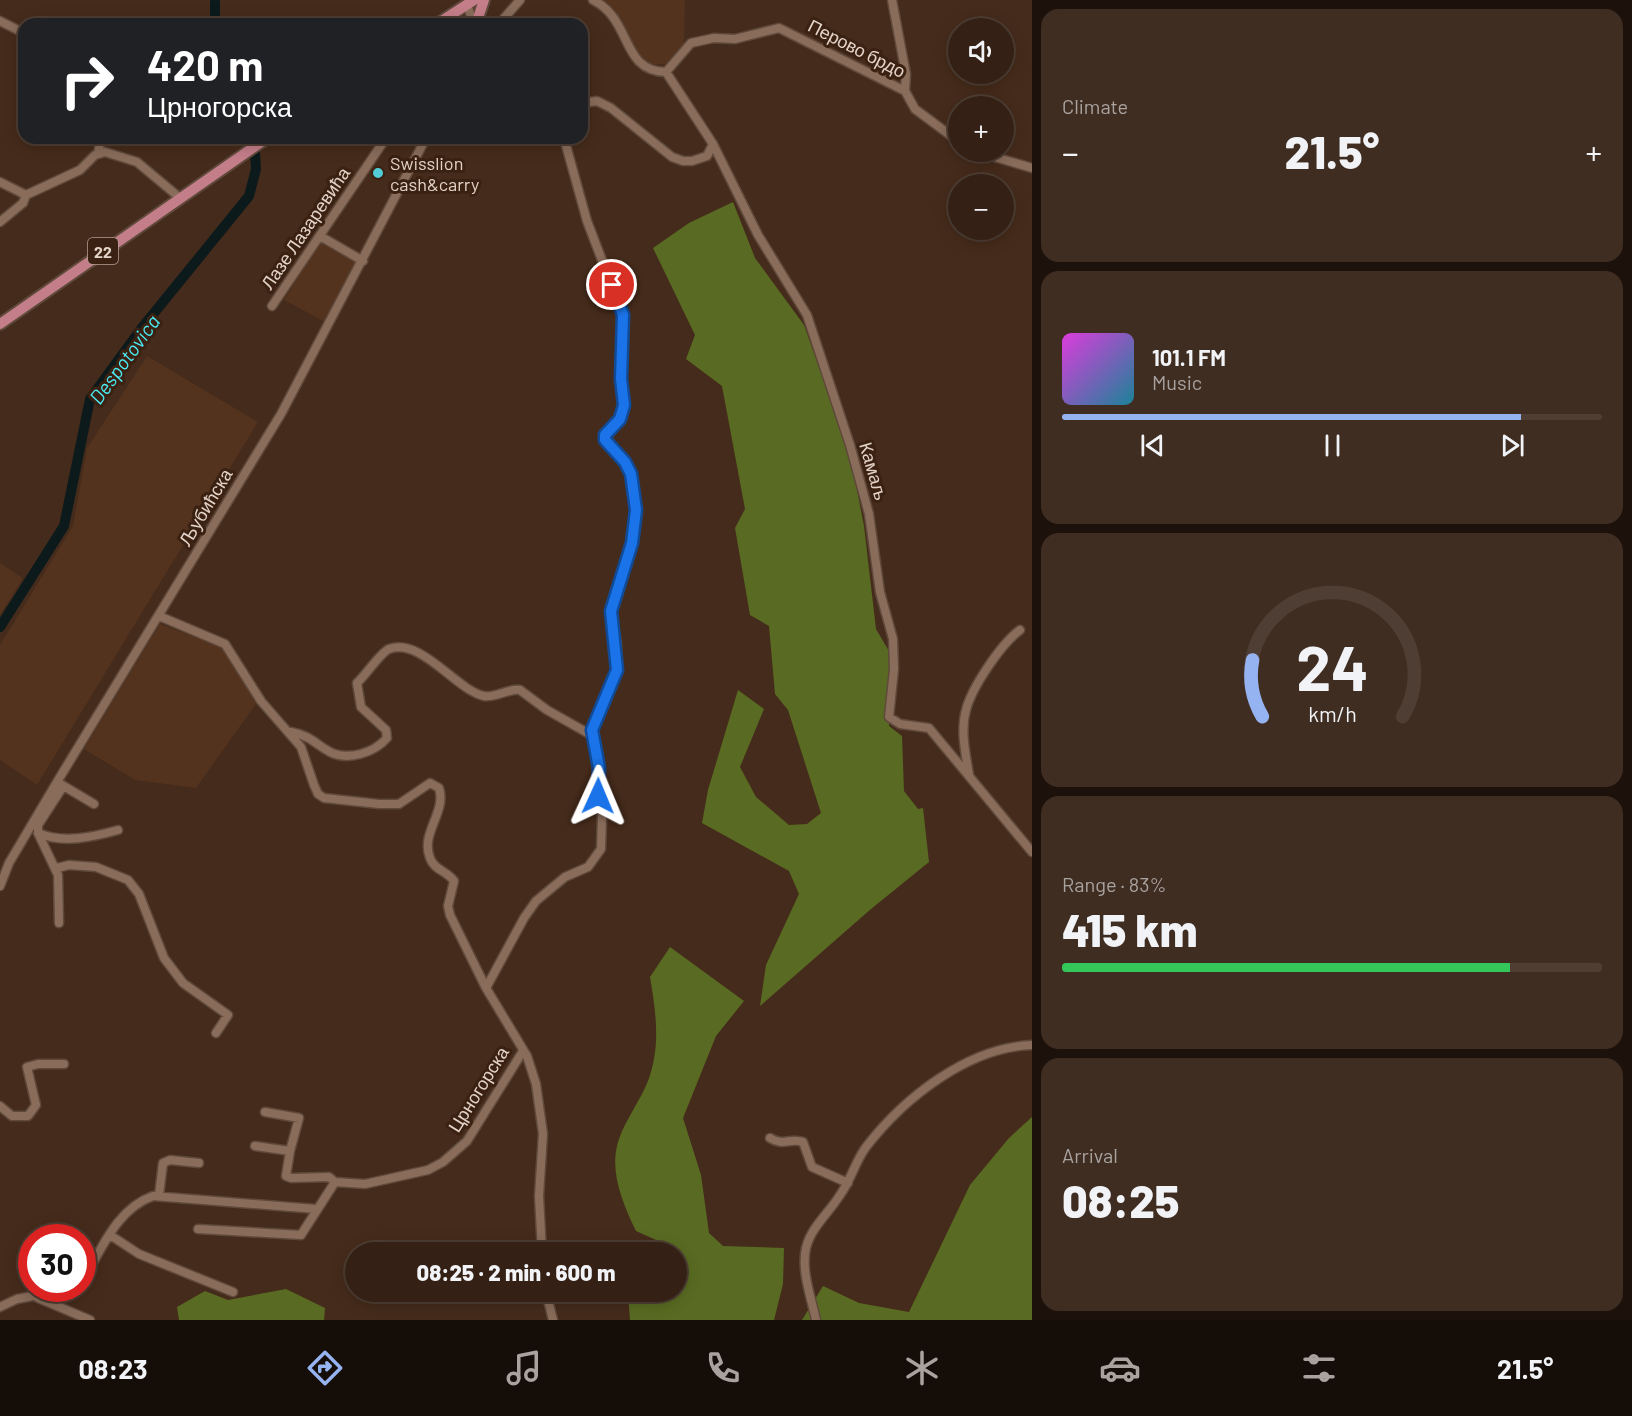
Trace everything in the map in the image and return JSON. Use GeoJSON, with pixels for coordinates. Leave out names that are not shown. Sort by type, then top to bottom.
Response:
{"type":"FeatureCollection","features":[{"type":"Feature","properties":{"kind":"main road"},"geometry":{"type":"LineString","coordinates":[[476,18],[484,0]]}},
{"type":"Feature","properties":{"kind":"main road"},"geometry":{"type":"LineString","coordinates":[[447,18],[467,4]]}},
{"type":"Feature","properties":{"kind":"main road","name":"22"},"geometry":{"type":"LineString","coordinates":[[0,324],[258,144]]}},
{"type":"Feature","properties":{"kind":"street"},"geometry":{"type":"LineString","coordinates":[[504,18],[520,0]]}},
{"type":"Feature","properties":{"kind":"street"},"geometry":{"type":"LineString","coordinates":[[593,0],[612,13],[636,59],[645,68],[666,72]]}},
{"type":"Feature","properties":{"kind":"street"},"geometry":{"type":"LineString","coordinates":[[892,0],[906,74],[905,91]]}},
{"type":"Feature","properties":{"kind":"street"},"geometry":{"type":"LineString","coordinates":[[0,21],[18,30]]}},
{"type":"Feature","properties":{"kind":"street","name":"Перово брдо"},"geometry":{"type":"LineString","coordinates":[[666,72],[691,43],[714,38],[735,39],[779,28],[905,91],[915,109],[948,134]]}},
{"type":"Feature","properties":{"kind":"street","name":"Камаљ"},"geometry":{"type":"LineString","coordinates":[[666,72],[713,144],[758,235],[807,315],[850,445],[869,514],[880,592],[893,639],[894,669],[889,717],[900,724],[929,728],[1032,852]]}},
{"type":"Feature","properties":{"kind":"street"},"geometry":{"type":"LineString","coordinates":[[588,102],[597,101],[612,108],[672,157],[683,161],[707,156],[713,144]]}},
{"type":"Feature","properties":{"kind":"street"},"geometry":{"type":"LineString","coordinates":[[98,154],[100,144]]}},
{"type":"Feature","properties":{"kind":"street","name":"Лазе Лазаревића"},"geometry":{"type":"LineString","coordinates":[[272,306],[382,144]]}},
{"type":"Feature","properties":{"kind":"street","name":"Љубићска"},"geometry":{"type":"LineString","coordinates":[[0,886],[9,863],[281,414],[423,144]]}},
{"type":"Feature","properties":{"kind":"street"},"geometry":{"type":"LineString","coordinates":[[486,988],[524,918],[536,901],[565,877],[588,867],[601,849],[602,818],[598,796],[597,750],[592,730],[617,670],[611,611],[632,543],[636,499],[625,462],[605,440],[605,435],[620,419],[624,405],[621,379],[623,315],[587,221],[566,144]]}},
{"type":"Feature","properties":{"kind":"street"},"geometry":{"type":"LineString","coordinates":[[0,222],[23,203],[26,195],[80,170],[98,154],[105,152],[137,162],[180,198]]}},
{"type":"Feature","properties":{"kind":"street"},"geometry":{"type":"LineString","coordinates":[[1012,162],[1032,168]]}},
{"type":"Feature","properties":{"kind":"street"},"geometry":{"type":"LineString","coordinates":[[0,182],[26,195]]}},
{"type":"Feature","properties":{"kind":"street"},"geometry":{"type":"LineString","coordinates":[[320,236],[363,261]]}},
{"type":"Feature","properties":{"kind":"street"},"geometry":{"type":"LineString","coordinates":[[159,616],[225,644],[261,701],[279,723],[291,732],[305,735],[328,751],[341,756],[362,754],[380,746],[387,738],[386,730],[361,707],[357,683],[383,654],[389,649],[398,648],[424,656],[482,696],[494,696],[520,690],[547,710],[593,736]]}},
{"type":"Feature","properties":{"kind":"street"},"geometry":{"type":"LineString","coordinates":[[969,776],[964,738],[966,710],[1008,639],[1020,630]]}},
{"type":"Feature","properties":{"kind":"street","name":"Црногорска"},"geometry":{"type":"LineString","coordinates":[[290,1151],[286,1176],[329,1177],[335,1182],[365,1184],[428,1170],[443,1162],[467,1141],[523,1051],[486,988],[450,915],[448,906],[454,881],[450,875],[436,868],[429,854],[428,834],[440,804],[439,788],[430,783],[399,804],[370,804],[324,798],[318,794],[301,747],[291,732]]}},
{"type":"Feature","properties":{"kind":"street"},"geometry":{"type":"LineString","coordinates":[[59,923],[60,885],[57,868],[38,833],[38,825],[59,783],[94,804]]}},
{"type":"Feature","properties":{"kind":"street"},"geometry":{"type":"LineString","coordinates":[[38,833],[59,838],[86,838],[118,830]]}},
{"type":"Feature","properties":{"kind":"street"},"geometry":{"type":"LineString","coordinates":[[57,868],[69,865],[96,867],[128,880],[139,894],[151,920],[157,943],[177,975],[201,998],[228,1016],[216,1033]]}},
{"type":"Feature","properties":{"kind":"street"},"geometry":{"type":"LineString","coordinates":[[816,1320],[805,1271],[806,1248],[810,1234],[848,1183],[867,1147],[914,1096],[934,1080],[989,1054],[1015,1046],[1032,1045]]}},
{"type":"Feature","properties":{"kind":"street"},"geometry":{"type":"LineString","coordinates":[[523,1051],[536,1084],[542,1123],[539,1196],[541,1242]]}},
{"type":"Feature","properties":{"kind":"street"},"geometry":{"type":"LineString","coordinates":[[0,1106],[12,1116],[28,1116],[36,1105],[27,1067],[38,1064],[64,1064]]}},
{"type":"Feature","properties":{"kind":"street"},"geometry":{"type":"LineString","coordinates":[[255,1146],[290,1151],[299,1118],[265,1112]]}},
{"type":"Feature","properties":{"kind":"street"},"geometry":{"type":"LineString","coordinates":[[770,1138],[784,1144],[803,1142],[812,1167],[848,1183]]}},
{"type":"Feature","properties":{"kind":"street"},"geometry":{"type":"LineString","coordinates":[[159,1195],[163,1163],[170,1160],[198,1163]]}},
{"type":"Feature","properties":{"kind":"street"},"geometry":{"type":"LineString","coordinates":[[198,1229],[293,1237],[301,1235],[335,1182]]}},
{"type":"Feature","properties":{"kind":"street"},"geometry":{"type":"LineString","coordinates":[[96,1258],[110,1235],[132,1207],[159,1195],[316,1209]]}},
{"type":"Feature","properties":{"kind":"street"},"geometry":{"type":"LineString","coordinates":[[110,1235],[139,1254],[233,1292]]}},
{"type":"Feature","properties":{"kind":"street"},"geometry":{"type":"LineString","coordinates":[[0,1307],[18,1299]]}},
{"type":"Feature","properties":{"kind":"street"},"geometry":{"type":"LineString","coordinates":[[47,1302],[90,1320]]}},
{"type":"Feature","properties":{"kind":"street"},"geometry":{"type":"LineString","coordinates":[[549,1302],[554,1320]]}},
{"type":"Feature","properties":{"kind":"shaded area"},"geometry":{"type":"Polygon","coordinates":[[[598,0],[685,0],[684,43],[666,64],[648,64],[630,43],[616,15],[608,5],[598,0]]]}},
{"type":"Feature","properties":{"kind":"shaded area"},"geometry":{"type":"Polygon","coordinates":[[[320,242],[358,263],[325,322],[284,300],[320,242]]]}},
{"type":"Feature","properties":{"kind":"shaded area"},"geometry":{"type":"Polygon","coordinates":[[[147,356],[258,422],[37,785],[0,760],[0,645],[73,526],[87,448],[147,356]]]}},
{"type":"Feature","properties":{"kind":"shaded area"},"geometry":{"type":"Polygon","coordinates":[[[0,563],[23,578],[0,615],[0,563]]]}},
{"type":"Feature","properties":{"kind":"shaded area"},"geometry":{"type":"Polygon","coordinates":[[[160,624],[224,648],[256,704],[196,788],[135,780],[84,749],[160,624]]]}},
{"type":"Feature","properties":{"kind":"green space"},"geometry":{"type":"Polygon","coordinates":[[[733,202],[755,258],[804,325],[850,454],[864,526],[876,629],[889,651],[889,726],[902,736],[904,791],[918,809],[923,808],[929,862],[871,909],[760,1006],[766,965],[799,894],[789,871],[702,823],[708,790],[738,690],[764,709],[740,767],[756,797],[789,825],[807,824],[821,813],[788,710],[775,694],[769,626],[750,615],[735,528],[745,509],[722,386],[686,359],[695,335],[653,248],[689,223],[733,202]]]}},
{"type":"Feature","properties":{"kind":"green space"},"geometry":{"type":"Polygon","coordinates":[[[670,947],[744,1001],[716,1036],[683,1118],[701,1175],[709,1233],[723,1246],[784,1248],[783,1284],[774,1320],[630,1320],[629,1302],[687,1302],[687,1242],[661,1242],[636,1231],[626,1210],[616,1175],[616,1151],[619,1139],[648,1081],[655,1055],[656,1029],[650,977],[670,947]]]}},
{"type":"Feature","properties":{"kind":"green space"},"geometry":{"type":"Polygon","coordinates":[[[1032,1117],[1032,1320],[802,1320],[823,1286],[859,1303],[909,1312],[970,1185],[1009,1138],[1032,1117]]]}},
{"type":"Feature","properties":{"kind":"green space"},"geometry":{"type":"Polygon","coordinates":[[[286,1289],[325,1308],[324,1320],[179,1320],[177,1307],[205,1291],[228,1300],[286,1289]]]}},
{"type":"Feature","properties":{"kind":"waterway","name":"Despotovica"},"geometry":{"type":"LineString","coordinates":[[215,0],[215,18]]}},
{"type":"Feature","properties":{"kind":"waterway","name":"Despotovica"},"geometry":{"type":"LineString","coordinates":[[0,627],[64,526],[90,399],[141,329],[249,196],[256,169],[254,144]]}},
{"type":"Feature","properties":{"kind":"place","name":"Swisslion cash&carry"},"geometry":{"type":"Point","coordinates":[378,173]}},
{"type":"Feature","properties":{"kind":"route"},"geometry":{"type":"LineString","coordinates":[[598,796],[599,768],[592,730],[617,670],[617,644],[612,621],[612,603],[632,543],[636,520],[636,499],[631,474],[625,462],[609,448],[605,440],[605,435],[620,419],[624,405],[621,379],[623,315],[620,301],[612,285]]}}]}
